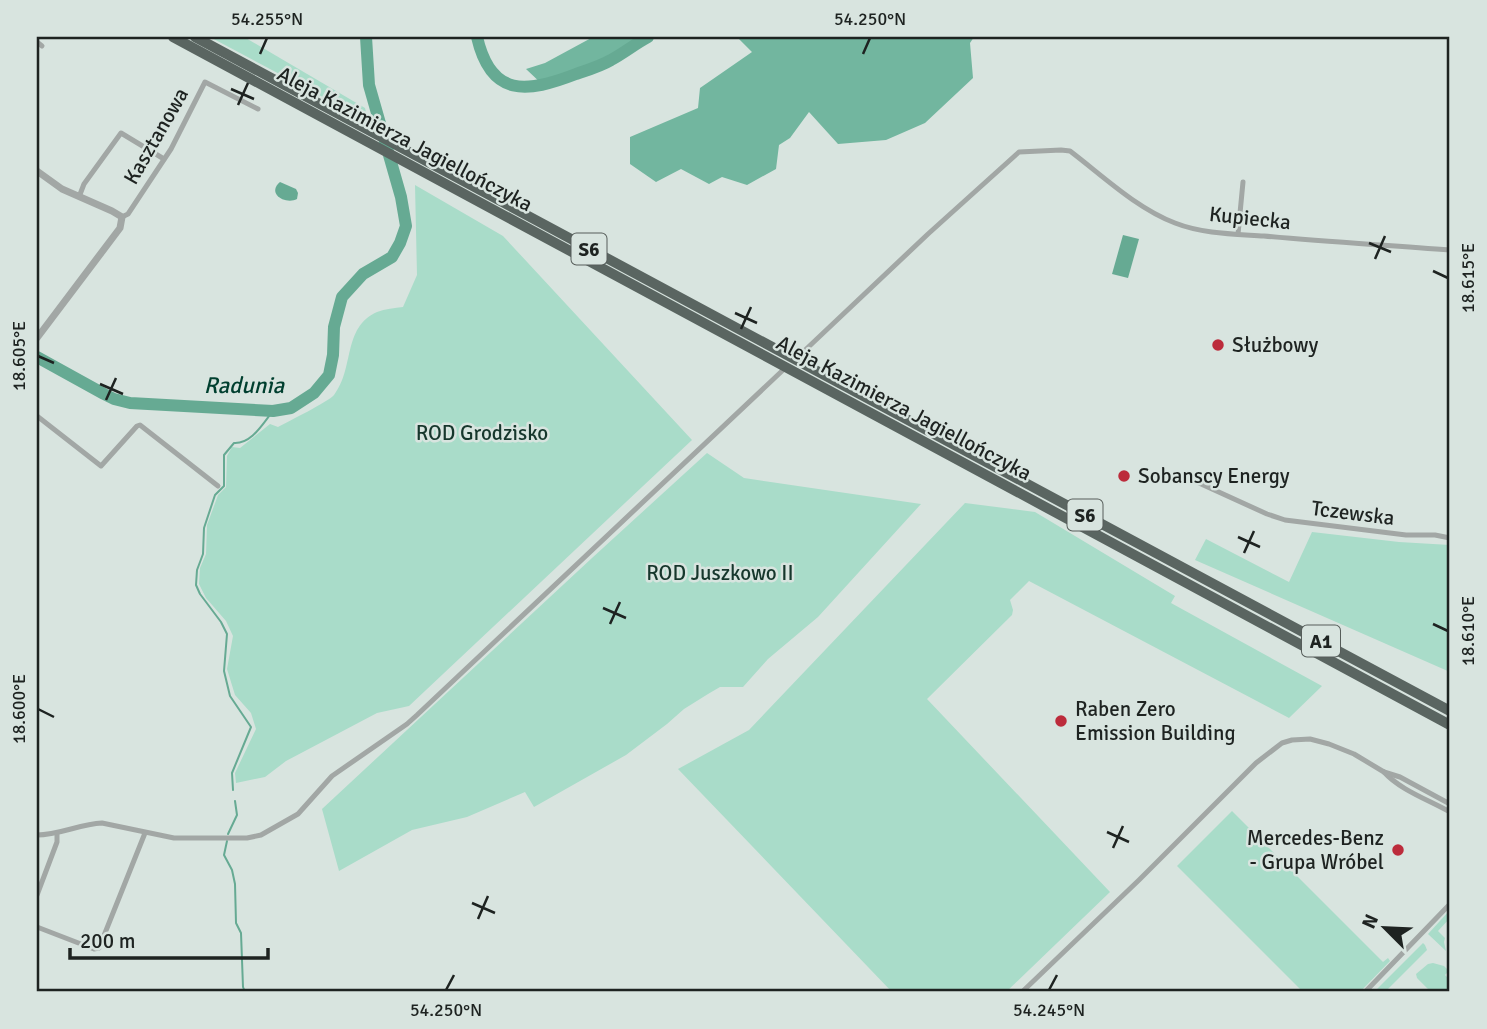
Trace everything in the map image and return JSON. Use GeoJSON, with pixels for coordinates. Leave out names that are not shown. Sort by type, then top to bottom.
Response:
{"type":"FeatureCollection","features":[{"type":"Feature","properties":{"kind":"highway","name":"Aleja Kazimierza Jagiellończyka"},"geometry":{"type":"LineString","coordinates":[[173,37],[210,50],[367,129],[771,352],[799,374],[1173,575]]}},
{"type":"Feature","properties":{"kind":"highway","name":"Aleja Kazimierza Jagiellończyka"},"geometry":{"type":"LineString","coordinates":[[195,37],[210,50]]}},
{"type":"Feature","properties":{"kind":"highway","name":"Aleja Kazimierza Jagiellończyka"},"geometry":{"type":"LineString","coordinates":[[225,58],[365,141],[771,352],[808,366],[1178,565]]}},
{"type":"Feature","properties":{"kind":"highway","name":"A1"},"geometry":{"type":"LineString","coordinates":[[1178,565],[1450,711]]}},
{"type":"Feature","properties":{"kind":"highway","name":"A1"},"geometry":{"type":"LineString","coordinates":[[1173,575],[1450,725]]}},
{"type":"Feature","properties":{"kind":"street","name":"Kasztanowa"},"geometry":{"type":"LineString","coordinates":[[122,217],[128,214],[164,159],[205,82],[258,109]]}},
{"type":"Feature","properties":{"kind":"street"},"geometry":{"type":"LineString","coordinates":[[79,197],[84,184],[121,133],[164,159]]}},
{"type":"Feature","properties":{"kind":"street","name":"Kupiecka"},"geometry":{"type":"LineString","coordinates":[[801,354],[1019,152],[1070,151],[1145,209],[1189,227],[1238,234],[1450,250]]}},
{"type":"Feature","properties":{"kind":"street"},"geometry":{"type":"LineString","coordinates":[[37,171],[62,189],[122,217],[120,228],[37,338]]}},
{"type":"Feature","properties":{"kind":"street"},"geometry":{"type":"LineString","coordinates":[[1238,234],[1243,183]]}},
{"type":"Feature","properties":{"kind":"street"},"geometry":{"type":"LineString","coordinates":[[37,835],[102,823],[174,838],[247,838],[261,835],[298,814],[332,776],[417,715],[782,371]]}},
{"type":"Feature","properties":{"kind":"street"},"geometry":{"type":"LineString","coordinates":[[37,416],[101,466],[140,425],[218,486]]}},
{"type":"Feature","properties":{"kind":"street","name":"Tczewska"},"geometry":{"type":"LineString","coordinates":[[1177,473],[1286,520],[1450,538]]}},
{"type":"Feature","properties":{"kind":"street"},"geometry":{"type":"LineString","coordinates":[[1021,992],[1256,762],[1282,743],[1310,739],[1329,744],[1354,754],[1384,772],[1400,777],[1450,804]]}},
{"type":"Feature","properties":{"kind":"street"},"geometry":{"type":"LineString","coordinates":[[1384,772],[1407,789],[1450,812]]}},
{"type":"Feature","properties":{"kind":"street"},"geometry":{"type":"LineString","coordinates":[[37,895],[57,842],[57,833]]}},
{"type":"Feature","properties":{"kind":"street"},"geometry":{"type":"LineString","coordinates":[[37,927],[94,949],[99,948],[145,833]]}},
{"type":"Feature","properties":{"kind":"street"},"geometry":{"type":"LineString","coordinates":[[1365,992],[1450,904]]}},
{"type":"Feature","properties":{"kind":"green space"},"geometry":{"type":"Polygon","coordinates":[[[210,37],[244,37],[365,108],[368,121],[210,37]]]}},
{"type":"Feature","properties":{"kind":"green space","name":"ROD Grodzisko"},"geometry":{"type":"Polygon","coordinates":[[[415,185],[503,236],[692,440],[409,706],[377,713],[286,761],[265,777],[236,783],[235,773],[256,729],[251,713],[235,695],[227,669],[233,636],[226,621],[206,598],[199,584],[200,568],[206,554],[207,525],[218,495],[226,487],[227,456],[232,447],[240,448],[270,424],[278,427],[334,395],[345,373],[358,328],[377,312],[403,307],[417,275],[415,185]]]}},
{"type":"Feature","properties":{"kind":"green space","name":"ROD Juszkowo II"},"geometry":{"type":"Polygon","coordinates":[[[707,453],[744,478],[921,504],[818,617],[768,659],[743,687],[720,687],[684,709],[626,755],[534,807],[525,792],[467,817],[412,830],[339,871],[322,809],[707,453]]]}},
{"type":"Feature","properties":{"kind":"green space"},"geometry":{"type":"Polygon","coordinates":[[[965,503],[1035,512],[1175,596],[1171,603],[1322,686],[1289,718],[1029,581],[1010,600],[1012,615],[927,699],[1110,892],[1006,992],[892,992],[678,769],[749,730],[965,503]]]}},
{"type":"Feature","properties":{"kind":"green space"},"geometry":{"type":"Polygon","coordinates":[[[1312,532],[1450,545],[1450,672],[1195,560],[1206,539],[1289,582],[1312,532]]]}},
{"type":"Feature","properties":{"kind":"green space"},"geometry":{"type":"Polygon","coordinates":[[[1232,811],[1383,962],[1388,958],[1390,961],[1360,992],[1303,992],[1177,866],[1232,811]]]}},
{"type":"Feature","properties":{"kind":"green space"},"geometry":{"type":"Polygon","coordinates":[[[1450,910],[1450,918],[1438,931],[1445,938],[1446,951],[1428,934],[1450,910]]]}},
{"type":"Feature","properties":{"kind":"green space"},"geometry":{"type":"Polygon","coordinates":[[[1423,943],[1427,950],[1385,992],[1374,992],[1423,943]]]}},
{"type":"Feature","properties":{"kind":"green space"},"geometry":{"type":"Polygon","coordinates":[[[1433,963],[1444,966],[1449,971],[1445,975],[1450,980],[1450,992],[1431,992],[1417,978],[1416,974],[1433,963]]]}},
{"type":"Feature","properties":{"kind":"shaded area"},"geometry":{"type":"Polygon","coordinates":[[[593,37],[640,37],[639,42],[609,62],[544,86],[526,69],[545,63],[593,37]]]}},
{"type":"Feature","properties":{"kind":"shaded area"},"geometry":{"type":"Polygon","coordinates":[[[737,37],[974,37],[970,43],[973,78],[925,123],[886,140],[838,144],[809,112],[790,138],[779,145],[776,169],[747,185],[722,177],[709,184],[681,169],[656,182],[630,164],[630,137],[698,108],[700,88],[752,52],[737,37]]]}},
{"type":"Feature","properties":{"kind":"shaded area"},"geometry":{"type":"Polygon","coordinates":[[[280,182],[296,189],[297,199],[288,201],[276,194],[276,186],[280,182]]]}},
{"type":"Feature","properties":{"kind":"shaded area"},"geometry":{"type":"Polygon","coordinates":[[[1123,235],[1139,239],[1128,278],[1112,274],[1123,235]]]}},
{"type":"Feature","properties":{"kind":"waterway","name":"Radunia"},"geometry":{"type":"LineString","coordinates":[[37,357],[114,399],[130,403],[273,411],[291,408],[314,393],[329,375],[334,327],[342,297],[363,274],[392,257],[406,226],[401,197],[369,85],[366,37]]}},
{"type":"Feature","properties":{"kind":"waterway","name":"Radunia"},"geometry":{"type":"LineString","coordinates":[[477,37],[491,71],[513,86],[527,87],[542,85],[599,66],[648,37]]}},
{"type":"Feature","properties":{"kind":"waterway"},"geometry":{"type":"LineString","coordinates":[[233,790],[232,773],[251,727],[230,696],[224,671],[227,634],[200,594],[196,585],[197,570],[203,554],[204,528],[215,495],[224,486],[224,455],[234,443],[252,436],[273,411]]}},
{"type":"Feature","properties":{"kind":"waterway"},"geometry":{"type":"LineString","coordinates":[[228,834],[237,815],[235,801]]}},
{"type":"Feature","properties":{"kind":"waterway"},"geometry":{"type":"LineString","coordinates":[[227,841],[224,855],[232,870],[235,884],[236,923],[241,933],[245,992]]}},
{"type":"Feature","properties":{"kind":"place","name":"Służbowy"},"geometry":{"type":"Point","coordinates":[1218,345]}},
{"type":"Feature","properties":{"kind":"place","name":"Sobanscy Energy"},"geometry":{"type":"Point","coordinates":[1124,476]}},
{"type":"Feature","properties":{"kind":"place","name":"Raben Zero Emission Building"},"geometry":{"type":"Point","coordinates":[1061,721]}},
{"type":"Feature","properties":{"kind":"place","name":"Mercedes-Benz - Grupa Wróbel"},"geometry":{"type":"Point","coordinates":[1398,850]}}]}
